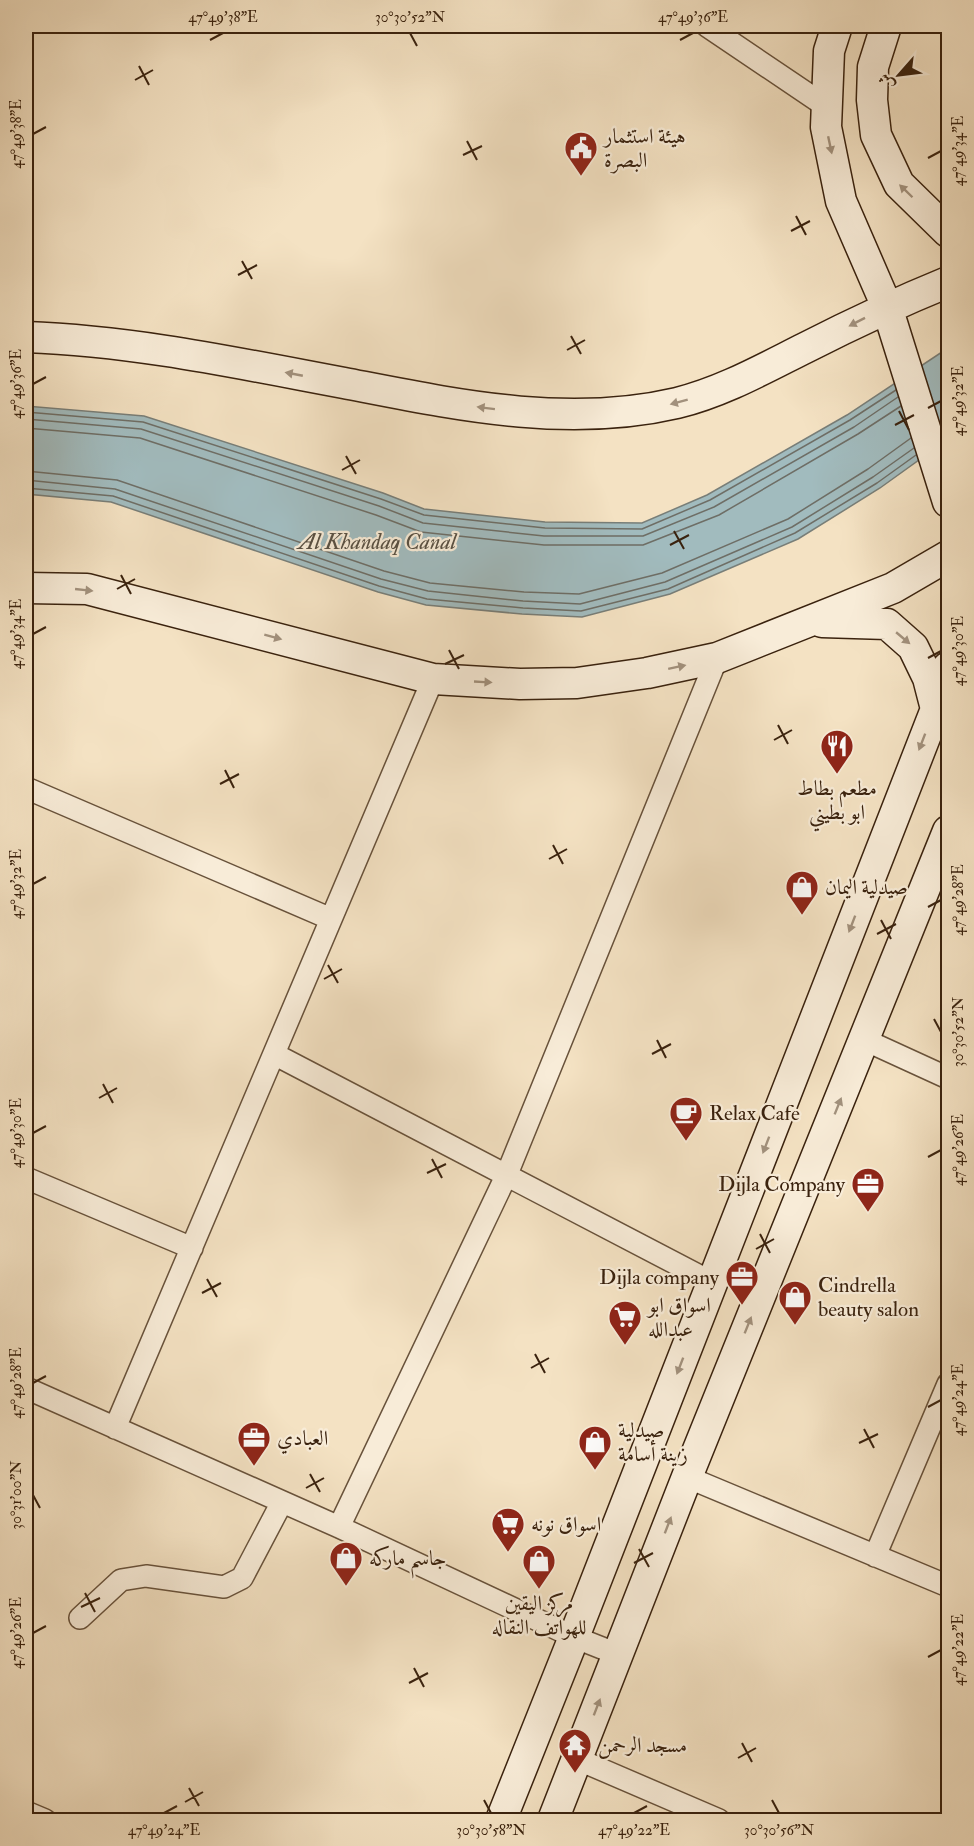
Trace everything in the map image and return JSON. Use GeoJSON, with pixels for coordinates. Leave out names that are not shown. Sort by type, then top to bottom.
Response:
{"type":"FeatureCollection","features":[{"type":"Feature","properties":{"kind":"main road"},"geometry":{"type":"LineString","coordinates":[[837,26],[830,51],[826,127],[842,201],[887,307],[948,499]]}},
{"type":"Feature","properties":{"kind":"main road"},"geometry":{"type":"LineString","coordinates":[[886,26],[873,67],[872,100],[876,135],[899,184],[948,232]]}},
{"type":"Feature","properties":{"kind":"main road"},"geometry":{"type":"LineString","coordinates":[[26,337],[171,350],[440,402],[527,413],[585,415],[640,410],[722,389],[887,307],[948,282]]}},
{"type":"Feature","properties":{"kind":"main road"},"geometry":{"type":"LineString","coordinates":[[26,588],[87,589],[433,679],[520,684],[577,683],[646,673],[717,658],[893,588],[948,556]]}},
{"type":"Feature","properties":{"kind":"main road"},"geometry":{"type":"LineString","coordinates":[[807,622],[887,624],[914,647],[928,678],[936,709]]}},
{"type":"Feature","properties":{"kind":"main road"},"geometry":{"type":"LineString","coordinates":[[501,1821],[936,709],[948,667]]}},
{"type":"Feature","properties":{"kind":"main road"},"geometry":{"type":"LineString","coordinates":[[553,1821],[687,1477],[948,831]]}},
{"type":"Feature","properties":{"kind":"street"},"geometry":{"type":"LineString","coordinates":[[707,26],[827,107]]}},
{"type":"Feature","properties":{"kind":"street"},"geometry":{"type":"LineString","coordinates":[[339,1527],[507,1174],[717,658]]}},
{"type":"Feature","properties":{"kind":"street"},"geometry":{"type":"LineString","coordinates":[[115,1428],[433,679]]}},
{"type":"Feature","properties":{"kind":"street"},"geometry":{"type":"LineString","coordinates":[[26,788],[331,919]]}},
{"type":"Feature","properties":{"kind":"street"},"geometry":{"type":"LineString","coordinates":[[865,1040],[948,1078]]}},
{"type":"Feature","properties":{"kind":"street"},"geometry":{"type":"LineString","coordinates":[[274,1054],[713,1283]]}},
{"type":"Feature","properties":{"kind":"street"},"geometry":{"type":"LineString","coordinates":[[26,1178],[192,1248]]}},
{"type":"Feature","properties":{"kind":"street"},"geometry":{"type":"LineString","coordinates":[[875,1556],[948,1384]]}},
{"type":"Feature","properties":{"kind":"street"},"geometry":{"type":"LineString","coordinates":[[26,1389],[339,1527],[574,1637],[617,1654]]}},
{"type":"Feature","properties":{"kind":"street"},"geometry":{"type":"LineString","coordinates":[[687,1477],[948,1586]]}},
{"type":"Feature","properties":{"kind":"street"},"geometry":{"type":"LineString","coordinates":[[81,1618],[121,1580],[146,1576],[224,1587],[242,1578],[282,1502]]}},
{"type":"Feature","properties":{"kind":"street"},"geometry":{"type":"LineString","coordinates":[[577,1759],[720,1821]]}},
{"type":"Feature","properties":{"kind":"street"},"geometry":{"type":"LineString","coordinates":[[26,1812],[45,1821]]}},
{"type":"Feature","properties":{"kind":"water","name":"Al Khandaq Canal"},"geometry":{"type":"Polygon","coordinates":[[[948,348],[948,439],[880,488],[798,539],[670,594],[582,617],[426,605],[378,592],[111,502],[26,494],[26,406],[144,416],[383,493],[424,509],[545,522],[642,523],[707,495],[847,415],[948,348]]]}},
{"type":"Feature","properties":{"kind":"place","name":"هيئة استثمار البصرة"},"geometry":{"type":"Point","coordinates":[581,177]}},
{"type":"Feature","properties":{"kind":"place","name":"مطعم بطاط ابو بطيني"},"geometry":{"type":"Point","coordinates":[837,775]}},
{"type":"Feature","properties":{"kind":"place","name":"صيدلية اليمان"},"geometry":{"type":"Point","coordinates":[802,916]}},
{"type":"Feature","properties":{"kind":"place","name":"Relax Cafe"},"geometry":{"type":"Point","coordinates":[686,1142]}},
{"type":"Feature","properties":{"kind":"place","name":"Dijla Company"},"geometry":{"type":"Point","coordinates":[868,1213]}},
{"type":"Feature","properties":{"kind":"place","name":"Dijla company"},"geometry":{"type":"Point","coordinates":[742,1306]}},
{"type":"Feature","properties":{"kind":"place","name":"Cindrella beauty salon"},"geometry":{"type":"Point","coordinates":[795,1326]}},
{"type":"Feature","properties":{"kind":"place","name":"اسواق ابو عبدالله"},"geometry":{"type":"Point","coordinates":[625,1346]}},
{"type":"Feature","properties":{"kind":"place","name":"العبادي"},"geometry":{"type":"Point","coordinates":[254,1467]}},
{"type":"Feature","properties":{"kind":"place","name":"صيدلية زينة أسامة"},"geometry":{"type":"Point","coordinates":[595,1471]}},
{"type":"Feature","properties":{"kind":"place","name":"اسواق نونه"},"geometry":{"type":"Point","coordinates":[508,1553]}},
{"type":"Feature","properties":{"kind":"place","name":"جاسم ماركه"},"geometry":{"type":"Point","coordinates":[346,1587]}},
{"type":"Feature","properties":{"kind":"place","name":"مركز اليقين للهواتف النقاله"},"geometry":{"type":"Point","coordinates":[539,1590]}},
{"type":"Feature","properties":{"kind":"place","name":"مسجد الرحمن"},"geometry":{"type":"Point","coordinates":[575,1774]}}]}
